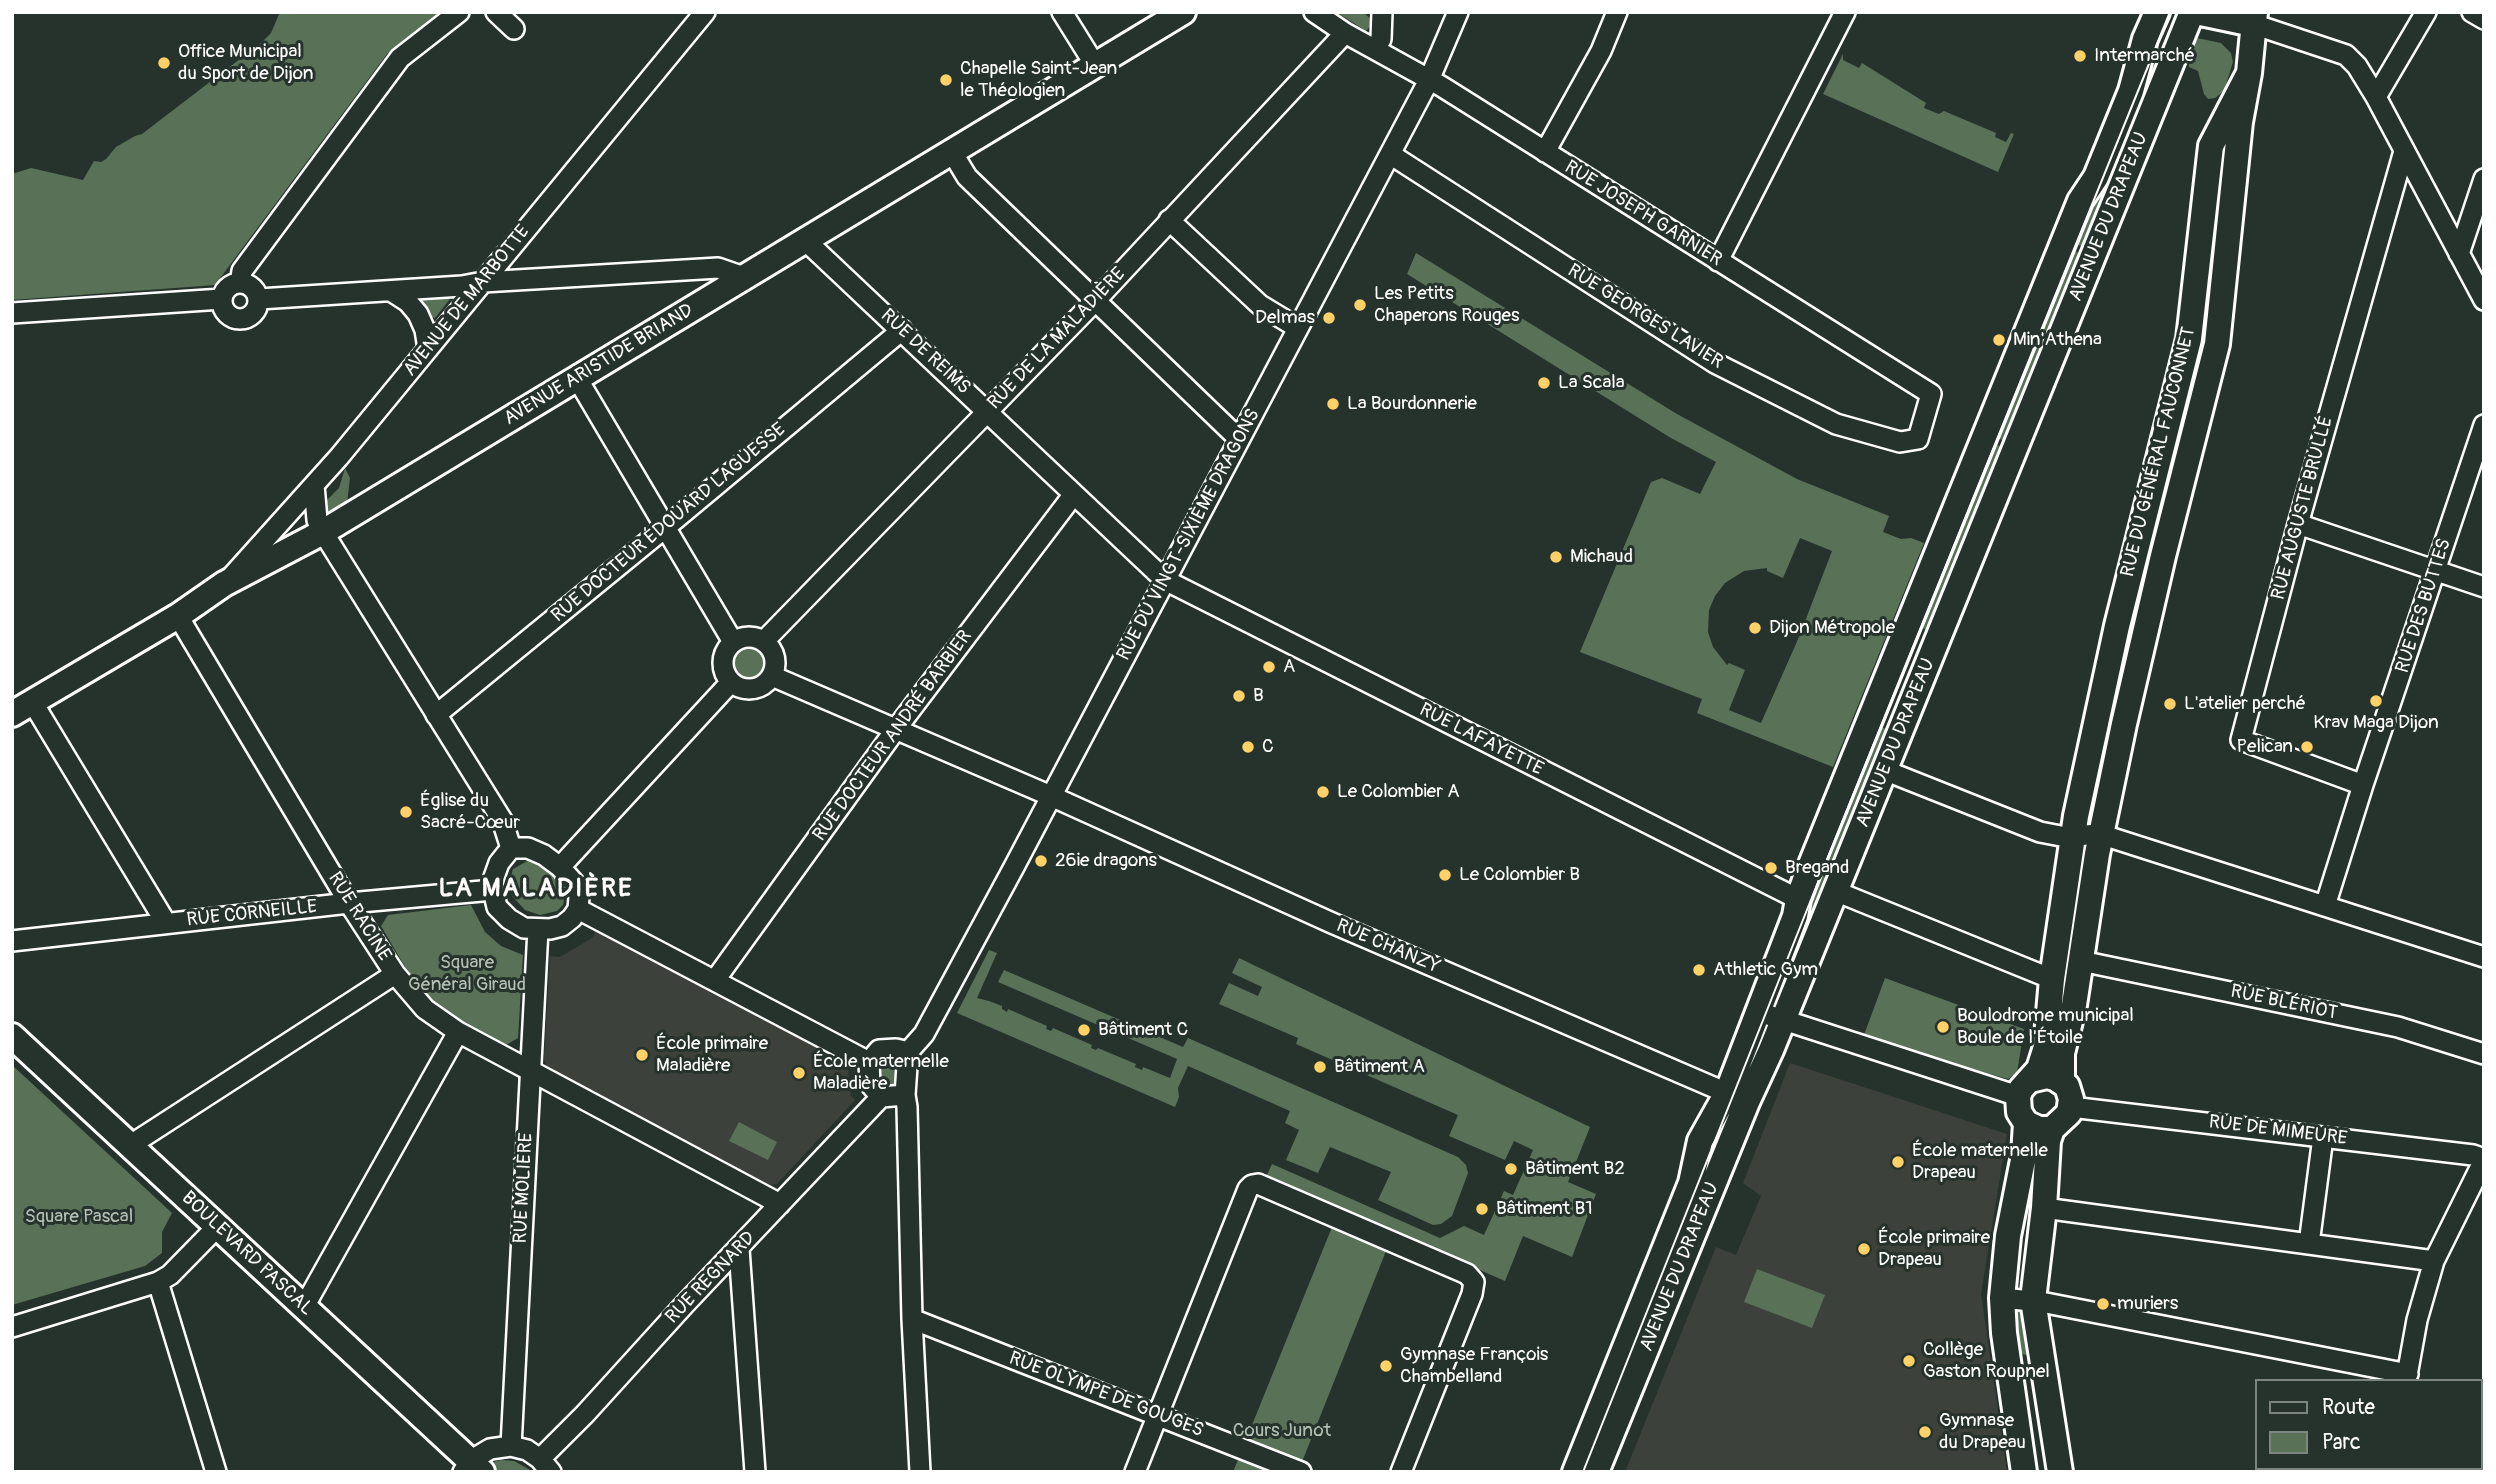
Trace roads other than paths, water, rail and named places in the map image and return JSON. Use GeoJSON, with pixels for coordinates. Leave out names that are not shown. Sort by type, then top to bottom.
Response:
{"type":"FeatureCollection","features":[{"type":"Feature","properties":{"kind":"main road","name":"AVENUE ARISTIDE BRIAND"},"geometry":{"type":"LineString","coordinates":[[23,708],[178,616],[224,584],[323,532],[1183,12]]}},
{"type":"Feature","properties":{"kind":"main road","name":"AVENUE DU DRAPEAU"},"geometry":{"type":"LineString","coordinates":[[1575,1472],[1691,1183],[1700,1141],[1727,1093],[1796,916],[1798,900],[2080,201],[2096,177],[2131,91],[2145,39],[2157,12]]}},
{"type":"Feature","properties":{"kind":"main road","name":"AVENUE DU DRAPEAU"},"geometry":{"type":"LineString","coordinates":[[1596,1472],[2194,12]]}},
{"type":"Feature","properties":{"kind":"main road"},"geometry":{"type":"LineString","coordinates":[[2194,12],[2245,17]]}},
{"type":"Feature","properties":{"kind":"main road","name":"RUE DU GÉNÉRAL FAUCONNET"},"geometry":{"type":"LineString","coordinates":[[2071,1107],[2070,1093],[2062,1082],[2062,1052],[2074,1005],[2101,835],[2144,633],[2217,344],[2239,122],[2249,73],[2245,17]]}},
{"type":"Feature","properties":{"kind":"main road","name":"RUE DU GÉNÉRAL FAUCONNET"},"geometry":{"type":"LineString","coordinates":[[2024,1088],[2039,1069],[2046,1047],[2052,979],[2072,836],[2117,626],[2189,339],[2211,146],[2249,73]]}},
{"type":"Feature","properties":{"kind":"main road","name":"BOULEVARD PASCAL"},"geometry":{"type":"LineString","coordinates":[[12,1036],[472,1468]]}},
{"type":"Feature","properties":{"kind":"main road"},"geometry":{"type":"LineString","coordinates":[[2052,1129],[2039,1129],[2026,1123],[2019,1112],[2024,1088],[2047,1076],[2062,1082]]}},
{"type":"Feature","properties":{"kind":"main road"},"geometry":{"type":"LineString","coordinates":[[2060,1472],[2033,1300],[2044,1208],[2048,1141],[2052,1129],[2065,1118],[2071,1107]]}},
{"type":"Feature","properties":{"kind":"main road"},"geometry":{"type":"LineString","coordinates":[[2024,1472],[2004,1333],[2002,1298],[2008,1236],[2024,1155],[2026,1123]]}},
{"type":"Feature","properties":{"kind":"street"},"geometry":{"type":"LineString","coordinates":[[240,282],[242,271],[400,58],[460,12]]}},
{"type":"Feature","properties":{"kind":"street"},"geometry":{"type":"LineString","coordinates":[[496,12],[514,29]]}},
{"type":"Feature","properties":{"kind":"street","name":"AVENUE DE MARBOTTE"},"geometry":{"type":"LineString","coordinates":[[224,584],[314,485],[705,12]]}},
{"type":"Feature","properties":{"kind":"street"},"geometry":{"type":"LineString","coordinates":[[1062,12],[1095,65]]}},
{"type":"Feature","properties":{"kind":"street","name":"RUE JOSEPH GARNIER"},"geometry":{"type":"LineString","coordinates":[[1314,12],[1345,33],[1429,80],[1931,394],[1918,439]]}},
{"type":"Feature","properties":{"kind":"street"},"geometry":{"type":"LineString","coordinates":[[1375,49],[1381,39],[1382,12]]}},
{"type":"Feature","properties":{"kind":"street","name":"RUE DU VINGT-SIXIÈME DRAGONS"},"geometry":{"type":"LineString","coordinates":[[908,1052],[924,1034],[1051,796],[1429,80],[1458,12]]}},
{"type":"Feature","properties":{"kind":"street"},"geometry":{"type":"LineString","coordinates":[[1545,152],[1601,51],[1617,12]]}},
{"type":"Feature","properties":{"kind":"street"},"geometry":{"type":"LineString","coordinates":[[1718,261],[1845,12]]}},
{"type":"Feature","properties":{"kind":"street"},"geometry":{"type":"LineString","coordinates":[[2376,97],[2426,12]]}},
{"type":"Feature","properties":{"kind":"street"},"geometry":{"type":"LineString","coordinates":[[2472,12],[2484,19]]}},
{"type":"Feature","properties":{"kind":"street"},"geometry":{"type":"LineString","coordinates":[[2245,17],[2346,55],[2357,66],[2484,300]]}},
{"type":"Feature","properties":{"kind":"street","name":"RUE DE LA MALADIÈRE"},"geometry":{"type":"LineString","coordinates":[[764,641],[1095,300],[1345,33]]}},
{"type":"Feature","properties":{"kind":"street","name":"RUE AUGUSTE BRULLÉ"},"geometry":{"type":"LineString","coordinates":[[2363,785],[2241,740],[2298,523],[2404,151]]}},
{"type":"Feature","properties":{"kind":"street"},"geometry":{"type":"LineString","coordinates":[[952,152],[967,177],[1239,439]]}},
{"type":"Feature","properties":{"kind":"street","name":"RUE GEORGES LAVIER"},"geometry":{"type":"LineString","coordinates":[[1390,154],[1715,363],[1836,424],[1900,442],[1918,439]]}},
{"type":"Feature","properties":{"kind":"street"},"geometry":{"type":"LineString","coordinates":[[2459,254],[2484,179]]}},
{"type":"Feature","properties":{"kind":"street"},"geometry":{"type":"LineString","coordinates":[[1169,220],[1259,305],[1298,328]]}},
{"type":"Feature","properties":{"kind":"street","name":"RUE DE REIMS"},"geometry":{"type":"LineString","coordinates":[[806,241],[1165,580]]}},
{"type":"Feature","properties":{"kind":"street"},"geometry":{"type":"LineString","coordinates":[[259,299],[718,268],[744,277]]}},
{"type":"Feature","properties":{"kind":"street"},"geometry":{"type":"LineString","coordinates":[[240,282],[251,286],[259,299],[255,312],[240,320],[229,316],[222,299],[226,289],[240,282]]}},
{"type":"Feature","properties":{"kind":"street"},"geometry":{"type":"LineString","coordinates":[[391,291],[408,302],[418,314],[425,330],[428,349]]}},
{"type":"Feature","properties":{"kind":"street"},"geometry":{"type":"LineString","coordinates":[[12,313],[222,299]]}},
{"type":"Feature","properties":{"kind":"street","name":"RUE DOCTEUR ÉDOUARD LAGUESSE"},"geometry":{"type":"LineString","coordinates":[[436,715],[902,330]]}},
{"type":"Feature","properties":{"kind":"street"},"geometry":{"type":"LineString","coordinates":[[577,378],[733,642]]}},
{"type":"Feature","properties":{"kind":"street","name":"RUE DES BUTTES"},"geometry":{"type":"LineString","coordinates":[[2325,906],[2435,570],[2479,456],[2484,425]]}},
{"type":"Feature","properties":{"kind":"street"},"geometry":{"type":"LineString","coordinates":[[314,485],[317,520],[323,532],[502,820],[511,848]]}},
{"type":"Feature","properties":{"kind":"street","name":"RUE DOCTEUR ANDRÉ BARBIER"},"geometry":{"type":"LineString","coordinates":[[715,980],[896,729],[1074,494]]}},
{"type":"Feature","properties":{"kind":"street"},"geometry":{"type":"LineString","coordinates":[[2298,523],[2484,587]]}},
{"type":"Feature","properties":{"kind":"street","name":"RUE LAFAYETTE"},"geometry":{"type":"LineString","coordinates":[[1165,580],[1798,900]]}},
{"type":"Feature","properties":{"kind":"street","name":"RUE RACINE"},"geometry":{"type":"LineString","coordinates":[[178,616],[349,903],[395,974],[425,1009],[458,1032],[780,1204]]}},
{"type":"Feature","properties":{"kind":"street"},"geometry":{"type":"LineString","coordinates":[[748,636],[764,641],[774,655],[772,676],[756,688],[741,688],[732,682],[724,671],[727,648],[733,642],[748,636]]}},
{"type":"Feature","properties":{"kind":"street","name":"RUE CHANZY"},"geometry":{"type":"LineString","coordinates":[[772,676],[1051,796],[1332,923],[1727,1093]]}},
{"type":"Feature","properties":{"kind":"street"},"geometry":{"type":"LineString","coordinates":[[559,867],[732,682]]}},
{"type":"Feature","properties":{"kind":"street"},"geometry":{"type":"LineString","coordinates":[[23,708],[166,923]]}},
{"type":"Feature","properties":{"kind":"street"},"geometry":{"type":"LineString","coordinates":[[1884,770],[2040,832],[2072,836],[2101,835],[2484,957]]}},
{"type":"Feature","properties":{"kind":"street"},"geometry":{"type":"LineString","coordinates":[[511,848],[528,848],[544,855],[576,885],[578,909],[562,926],[524,928],[509,919],[498,907],[493,890],[494,877],[499,863],[511,848]]}},
{"type":"Feature","properties":{"kind":"street","name":"RUE CORNEILLE"},"geometry":{"type":"LineString","coordinates":[[12,940],[493,890]]}},
{"type":"Feature","properties":{"kind":"street"},"geometry":{"type":"LineString","coordinates":[[1835,891],[2052,979]]}},
{"type":"Feature","properties":{"kind":"street"},"geometry":{"type":"LineString","coordinates":[[578,909],[869,1062]]}},
{"type":"Feature","properties":{"kind":"street","name":"RUE MOLIÈRE"},"geometry":{"type":"LineString","coordinates":[[511,1446],[538,929]]}},
{"type":"Feature","properties":{"kind":"street","name":"RUE BLÉRIOT"},"geometry":{"type":"LineString","coordinates":[[2081,961],[2398,1027],[2484,1054]]}},
{"type":"Feature","properties":{"kind":"street"},"geometry":{"type":"LineString","coordinates":[[129,1146],[395,974]]}},
{"type":"Feature","properties":{"kind":"street"},"geometry":{"type":"LineString","coordinates":[[1759,1012],[2024,1088]]}},
{"type":"Feature","properties":{"kind":"street"},"geometry":{"type":"LineString","coordinates":[[301,1305],[309,1298],[458,1032]]}},
{"type":"Feature","properties":{"kind":"street"},"geometry":{"type":"LineString","coordinates":[[905,1095],[881,1097],[870,1084],[869,1062],[879,1050],[896,1049],[908,1052],[905,1095],[908,1115],[912,1319],[920,1472]]}},
{"type":"Feature","properties":{"kind":"street","name":"RUE REGNARD"},"geometry":{"type":"LineString","coordinates":[[546,1465],[585,1414],[685,1304],[881,1097]]}},
{"type":"Feature","properties":{"kind":"street","name":"RUE DE MIMEURE"},"geometry":{"type":"LineString","coordinates":[[2071,1107],[2473,1155],[2484,1160]]}},
{"type":"Feature","properties":{"kind":"street"},"geometry":{"type":"LineString","coordinates":[[2309,1244],[2323,1137]]}},
{"type":"Feature","properties":{"kind":"street"},"geometry":{"type":"LineString","coordinates":[[2002,1298],[2033,1300],[2407,1377],[2417,1320],[2434,1261],[2484,1160]]}},
{"type":"Feature","properties":{"kind":"street"},"geometry":{"type":"LineString","coordinates":[[1135,1472],[1248,1189],[1258,1184],[1467,1274],[1474,1282],[1472,1294],[1401,1472]]}},
{"type":"Feature","properties":{"kind":"street"},"geometry":{"type":"LineString","coordinates":[[2044,1208],[2434,1261]]}},
{"type":"Feature","properties":{"kind":"street"},"geometry":{"type":"LineString","coordinates":[[12,1327],[158,1282],[170,1275],[217,1227]]}},
{"type":"Feature","properties":{"kind":"street"},"geometry":{"type":"LineString","coordinates":[[739,1249],[755,1472]]}},
{"type":"Feature","properties":{"kind":"street"},"geometry":{"type":"LineString","coordinates":[[158,1282],[216,1472]]}},
{"type":"Feature","properties":{"kind":"street","name":"RUE OLYMPE DE GOUGES"},"geometry":{"type":"LineString","coordinates":[[912,1319],[1301,1472]]}},
{"type":"Feature","properties":{"kind":"street"},"geometry":{"type":"LineString","coordinates":[[472,1468],[490,1449],[511,1446],[527,1450],[546,1465]]}},
{"type":"Feature","properties":{"kind":"tram line"},"geometry":{"type":"LineString","coordinates":[[1583,1472],[1836,837],[2170,12]]}},
{"type":"Feature","properties":{"kind":"place","name":"Intermarché"},"geometry":{"type":"Point","coordinates":[2080,56]}},
{"type":"Feature","properties":{"kind":"place","name":"Office Municipal du Sport de Dijon"},"geometry":{"type":"Point","coordinates":[164,63]}},
{"type":"Feature","properties":{"kind":"place","name":"Chapelle Saint-Jean le Théologien"},"geometry":{"type":"Point","coordinates":[946,80]}},
{"type":"Feature","properties":{"kind":"place","name":"Les Petits Chaperons Rouges"},"geometry":{"type":"Point","coordinates":[1360,305]}},
{"type":"Feature","properties":{"kind":"place","name":"Delmas"},"geometry":{"type":"Point","coordinates":[1329,318]}},
{"type":"Feature","properties":{"kind":"place","name":"Min'Athena"},"geometry":{"type":"Point","coordinates":[1999,340]}},
{"type":"Feature","properties":{"kind":"place","name":"La Scala"},"geometry":{"type":"Point","coordinates":[1544,383]}},
{"type":"Feature","properties":{"kind":"place","name":"La Bourdonnerie"},"geometry":{"type":"Point","coordinates":[1333,404]}},
{"type":"Feature","properties":{"kind":"place","name":"Michaud"},"geometry":{"type":"Point","coordinates":[1556,557]}},
{"type":"Feature","properties":{"kind":"place","name":"Dijon Métropole"},"geometry":{"type":"Point","coordinates":[1755,628]}},
{"type":"Feature","properties":{"kind":"place","name":"A"},"geometry":{"type":"Point","coordinates":[1269,667]}},
{"type":"Feature","properties":{"kind":"place","name":"B"},"geometry":{"type":"Point","coordinates":[1239,696]}},
{"type":"Feature","properties":{"kind":"place","name":"Krav Maga Dijon"},"geometry":{"type":"Point","coordinates":[2376,701]}},
{"type":"Feature","properties":{"kind":"place","name":"L'atelier perché"},"geometry":{"type":"Point","coordinates":[2170,704]}},
{"type":"Feature","properties":{"kind":"place","name":"C"},"geometry":{"type":"Point","coordinates":[1248,747]}},
{"type":"Feature","properties":{"kind":"place","name":"Pelican"},"geometry":{"type":"Point","coordinates":[2307,747]}},
{"type":"Feature","properties":{"kind":"place","name":"Le Colombier A"},"geometry":{"type":"Point","coordinates":[1323,792]}},
{"type":"Feature","properties":{"kind":"place","name":"Église du Sacré-Cœur"},"geometry":{"type":"Point","coordinates":[406,812]}},
{"type":"Feature","properties":{"kind":"place","name":"26ie dragons"},"geometry":{"type":"Point","coordinates":[1041,861]}},
{"type":"Feature","properties":{"kind":"place","name":"Bregand"},"geometry":{"type":"Point","coordinates":[1771,868]}},
{"type":"Feature","properties":{"kind":"place","name":"Le Colombier B"},"geometry":{"type":"Point","coordinates":[1445,875]}},
{"type":"Feature","properties":{"kind":"place","name":"Athletic Gym"},"geometry":{"type":"Point","coordinates":[1699,970]}},
{"type":"Feature","properties":{"kind":"place","name":"Boulodrome municipal Boule de l'Étoile"},"geometry":{"type":"Point","coordinates":[1943,1027]}},
{"type":"Feature","properties":{"kind":"place","name":"Bâtiment C"},"geometry":{"type":"Point","coordinates":[1084,1030]}},
{"type":"Feature","properties":{"kind":"place","name":"École primaire Maladière"},"geometry":{"type":"Point","coordinates":[642,1055]}},
{"type":"Feature","properties":{"kind":"place","name":"Bâtiment A"},"geometry":{"type":"Point","coordinates":[1320,1067]}},
{"type":"Feature","properties":{"kind":"place","name":"École maternelle Maladière"},"geometry":{"type":"Point","coordinates":[799,1073]}},
{"type":"Feature","properties":{"kind":"place","name":"École maternelle Drapeau"},"geometry":{"type":"Point","coordinates":[1898,1162]}},
{"type":"Feature","properties":{"kind":"place","name":"Bâtiment B2"},"geometry":{"type":"Point","coordinates":[1511,1169]}},
{"type":"Feature","properties":{"kind":"place","name":"Bâtiment B1"},"geometry":{"type":"Point","coordinates":[1482,1209]}},
{"type":"Feature","properties":{"kind":"place","name":"École primaire Drapeau"},"geometry":{"type":"Point","coordinates":[1864,1249]}},
{"type":"Feature","properties":{"kind":"place","name":"muriers"},"geometry":{"type":"Point","coordinates":[2103,1304]}},
{"type":"Feature","properties":{"kind":"place","name":"Collège Gaston Roupnel"},"geometry":{"type":"Point","coordinates":[1909,1361]}},
{"type":"Feature","properties":{"kind":"place","name":"Gymnase François Chambelland"},"geometry":{"type":"Point","coordinates":[1386,1366]}},
{"type":"Feature","properties":{"kind":"place","name":"Gymnase du Drapeau"},"geometry":{"type":"Point","coordinates":[1925,1432]}},
{"type":"Feature","properties":{"kind":"district","name":"LA MALADIÈRE"},"geometry":{"type":"Point","coordinates":[536,889]}},
{"type":"Feature","properties":{"kind":"park label","name":"Square Général Giraud"},"geometry":{"type":"Point","coordinates":[467,974]}},
{"type":"Feature","properties":{"kind":"park label","name":"Square Pascal"},"geometry":{"type":"Point","coordinates":[79,1217]}},
{"type":"Feature","properties":{"kind":"park label","name":"Cours Junot"},"geometry":{"type":"Point","coordinates":[1282,1431]}}]}
